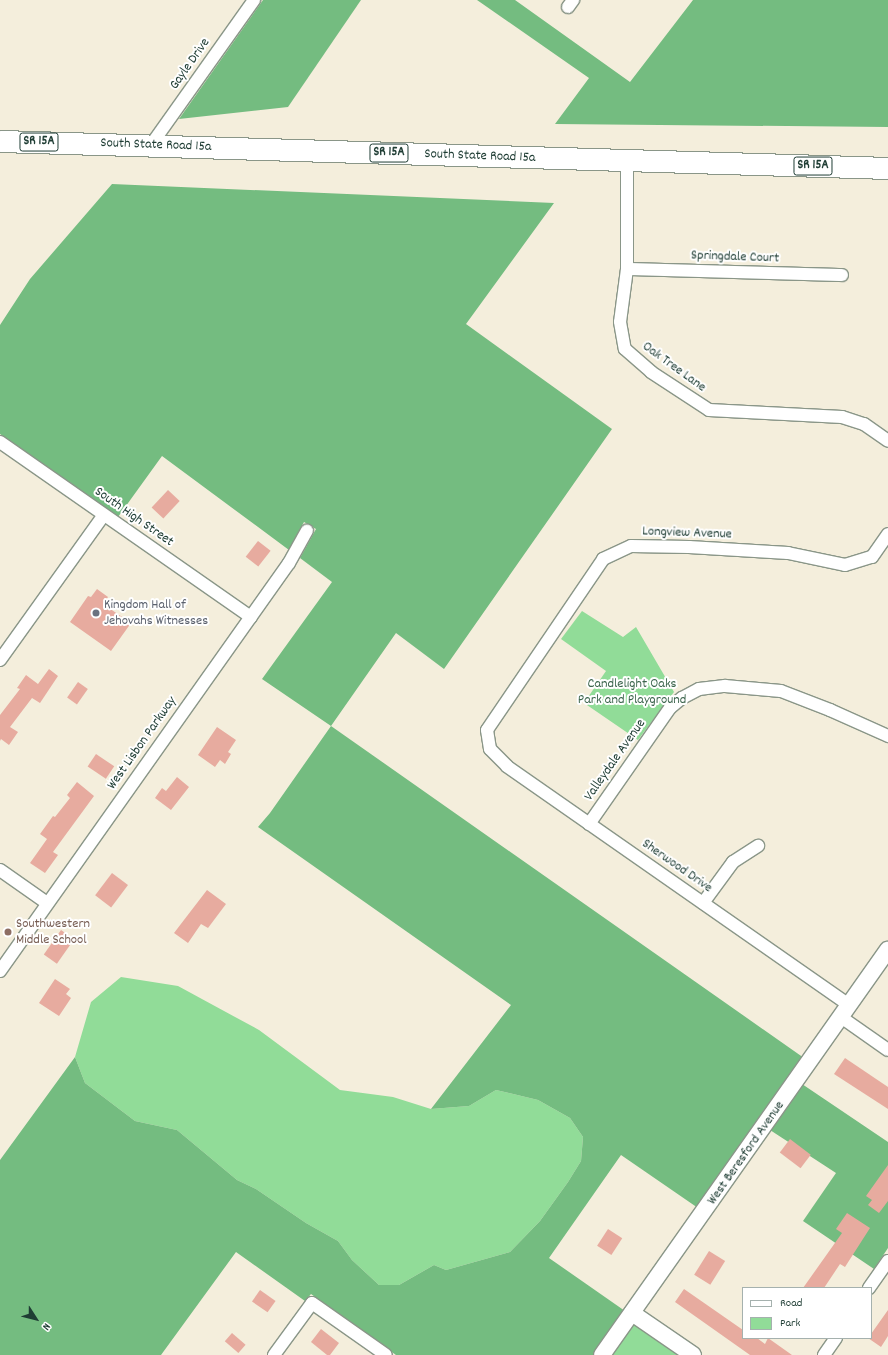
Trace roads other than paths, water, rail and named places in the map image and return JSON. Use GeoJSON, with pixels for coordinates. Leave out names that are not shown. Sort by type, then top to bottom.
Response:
{"type":"FeatureCollection","features":[{"type":"Feature","properties":{"kind":"highway","name":"South State Road 15a"},"geometry":{"type":"LineString","coordinates":[[0,141],[888,168]]}},
{"type":"Feature","properties":{"kind":"street","name":"Gayle Drive"},"geometry":{"type":"LineString","coordinates":[[151,145],[254,0]]}},
{"type":"Feature","properties":{"kind":"street","name":"Oak Tree Lane"},"geometry":{"type":"LineString","coordinates":[[627,160],[627,269],[620,322],[625,349],[652,372],[709,410],[842,417],[864,424],[888,441]]}},
{"type":"Feature","properties":{"kind":"street","name":"Springdale Court"},"geometry":{"type":"LineString","coordinates":[[627,269],[842,275]]}},
{"type":"Feature","properties":{"kind":"street","name":"South High Street"},"geometry":{"type":"LineString","coordinates":[[0,442],[251,617]]}},
{"type":"Feature","properties":{"kind":"street"},"geometry":{"type":"LineString","coordinates":[[0,660],[104,515]]}},
{"type":"Feature","properties":{"kind":"street","name":"West Lisbon Parkway"},"geometry":{"type":"LineString","coordinates":[[0,971],[289,563],[307,531]]}},
{"type":"Feature","properties":{"kind":"street","name":"Longview Avenue"},"geometry":{"type":"LineString","coordinates":[[490,749],[487,730],[603,559],[631,546],[689,547],[788,553],[845,565],[872,557],[888,534]]}},
{"type":"Feature","properties":{"kind":"street","name":"Valleydale Avenue"},"geometry":{"type":"LineString","coordinates":[[589,824],[670,708],[682,698],[699,689],[725,686],[781,691],[830,710],[888,736]]}},
{"type":"Feature","properties":{"kind":"street","name":"Sherwood Drive"},"geometry":{"type":"LineString","coordinates":[[490,749],[507,766],[704,903],[845,1011]]}},
{"type":"Feature","properties":{"kind":"street"},"geometry":{"type":"LineString","coordinates":[[704,903],[733,862],[758,846]]}},
{"type":"Feature","properties":{"kind":"street"},"geometry":{"type":"LineString","coordinates":[[0,870],[47,903]]}},
{"type":"Feature","properties":{"kind":"street","name":"West Beresford Avenue"},"geometry":{"type":"LineString","coordinates":[[602,1355],[888,950]]}},
{"type":"Feature","properties":{"kind":"street"},"geometry":{"type":"LineString","coordinates":[[845,1011],[888,1050]]}},
{"type":"Feature","properties":{"kind":"street"},"geometry":{"type":"LineString","coordinates":[[870,1287],[888,1260]]}},
{"type":"Feature","properties":{"kind":"street"},"geometry":{"type":"LineString","coordinates":[[274,1355],[312,1303],[386,1355]]}},
{"type":"Feature","properties":{"kind":"street"},"geometry":{"type":"LineString","coordinates":[[632,1313],[693,1355]]}},
{"type":"Feature","properties":{"kind":"street"},"geometry":{"type":"LineString","coordinates":[[824,1355],[835,1339]]}},
{"type":"Feature","properties":{"kind":"place","name":"Kingdom Hall of Jehovahs Witnesses"},"geometry":{"type":"Point","coordinates":[96,613]}},
{"type":"Feature","properties":{"kind":"place","name":"Southwestern Middle School"},"geometry":{"type":"Point","coordinates":[8,932]}},
{"type":"Feature","properties":{"kind":"park label","name":"Candlelight Oaks Park and Playground"},"geometry":{"type":"Point","coordinates":[632,692]}}]}
